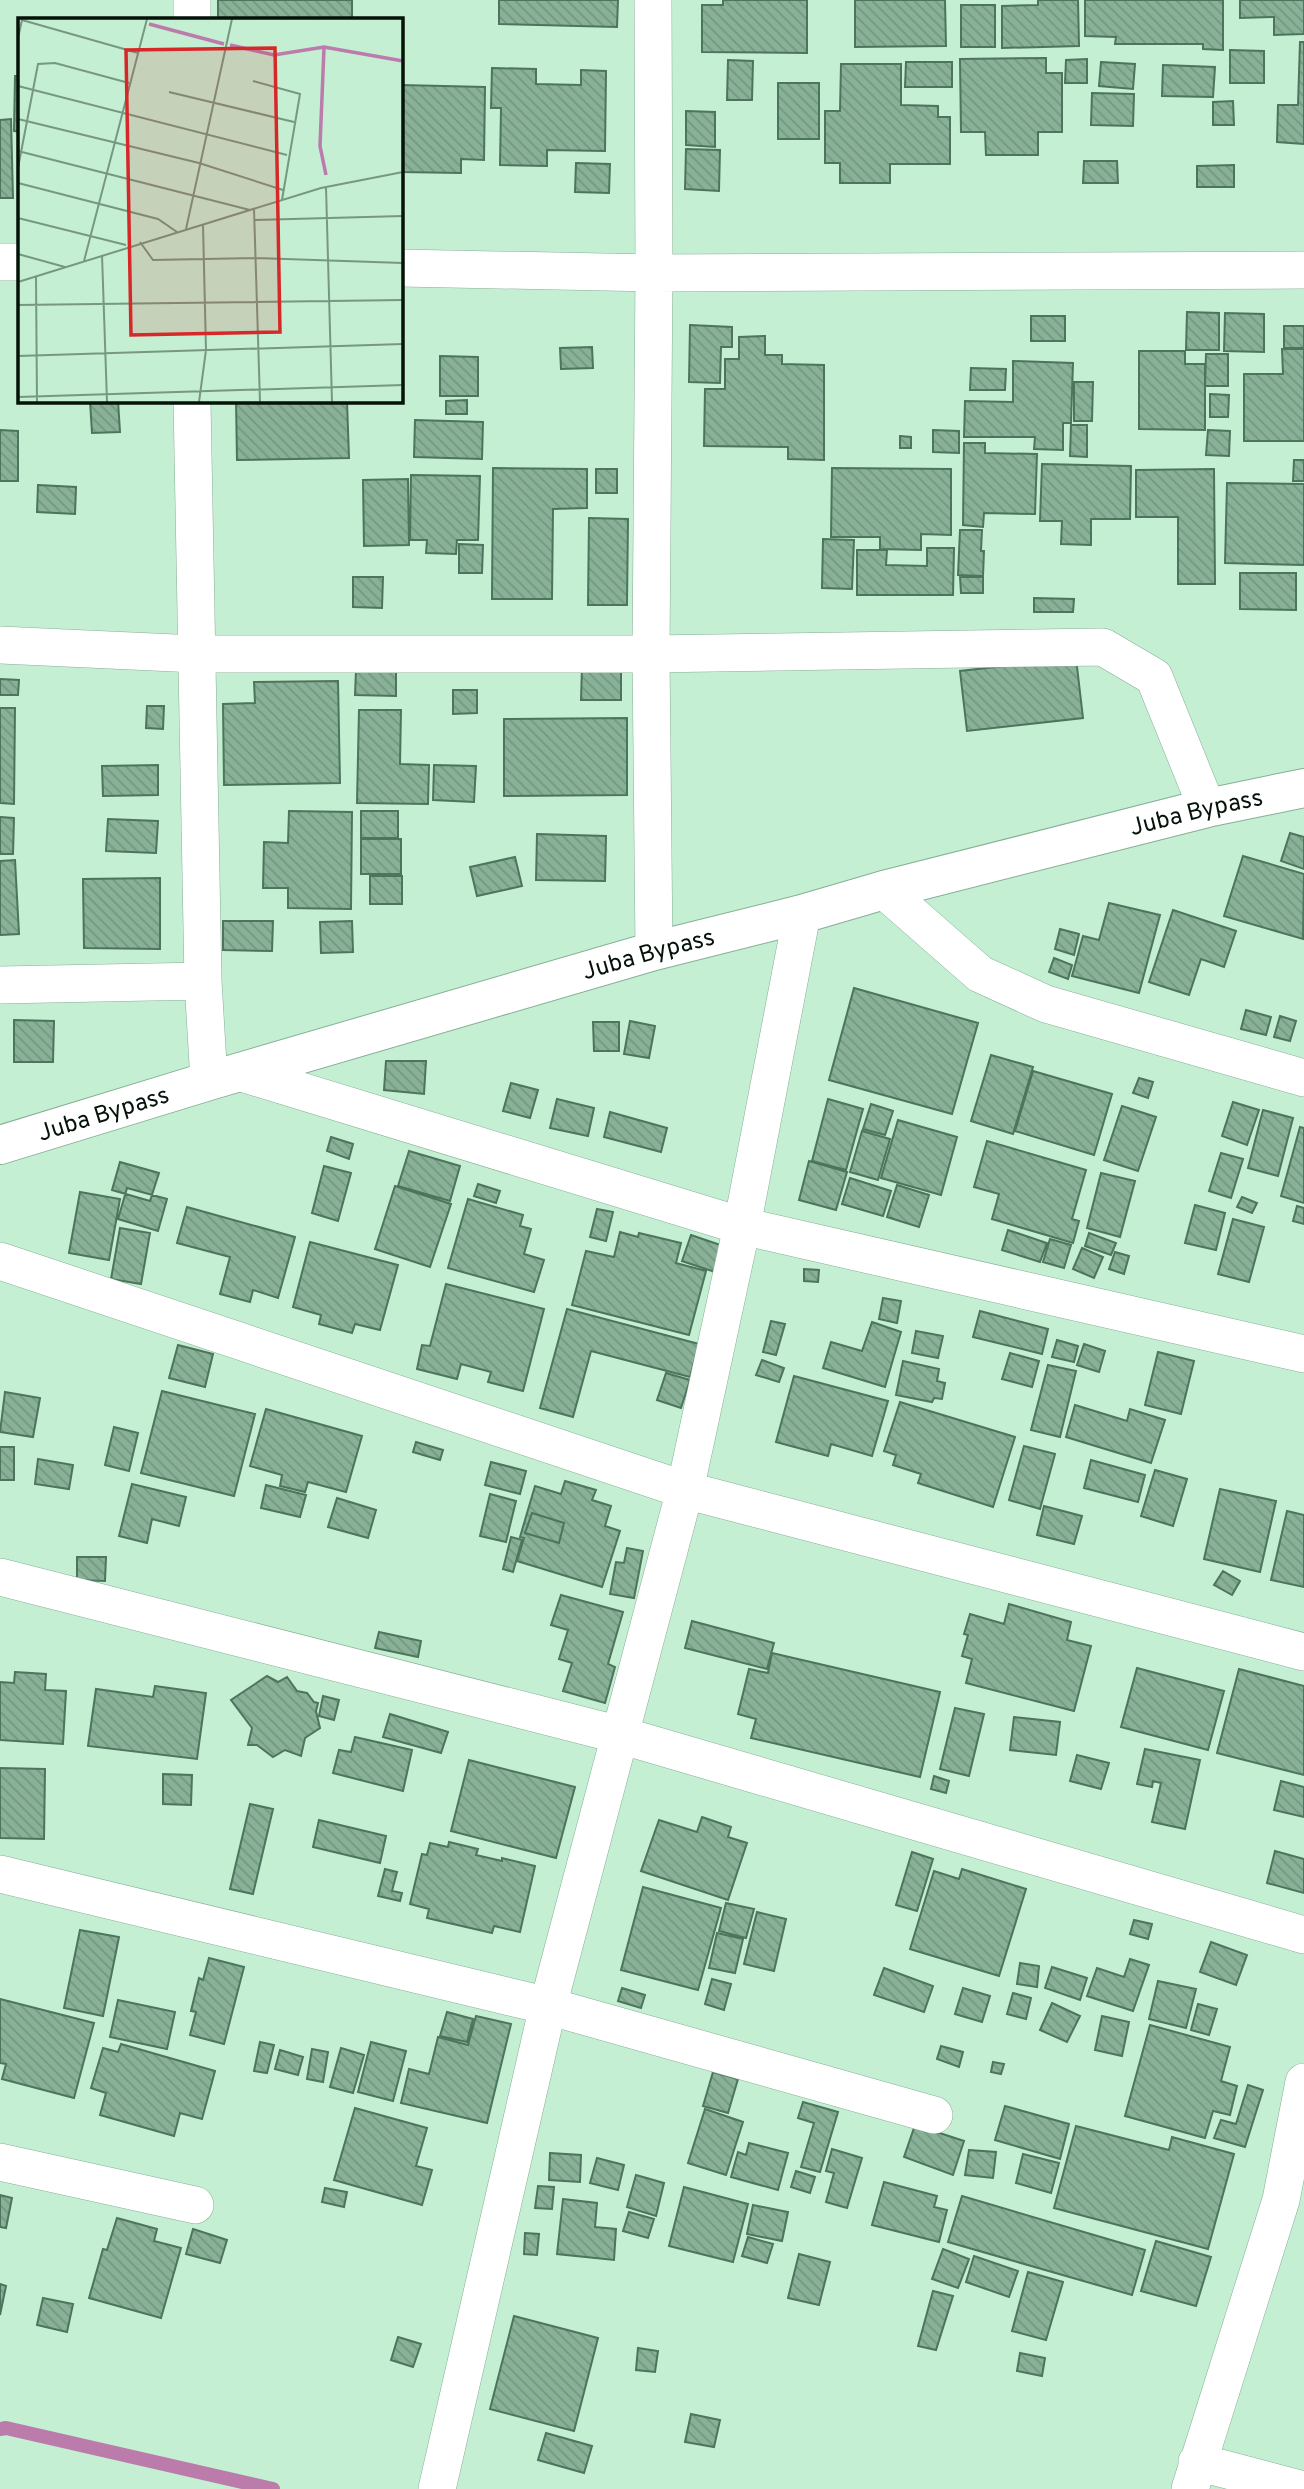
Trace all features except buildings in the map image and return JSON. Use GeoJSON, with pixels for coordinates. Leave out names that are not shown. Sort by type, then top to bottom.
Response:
{"type":"FeatureCollection","features":[{"type":"Feature","properties":{"kind":"main road","name":"Juba Bypass"},"geometry":{"type":"LineString","coordinates":[[0,1145],[654,951],[1207,808],[1304,788]]}},
{"type":"Feature","properties":{"kind":"street"},"geometry":{"type":"LineString","coordinates":[[191,18],[192,0]]}},
{"type":"Feature","properties":{"kind":"street"},"geometry":{"type":"LineString","coordinates":[[653,0],[651,654],[654,951]]}},
{"type":"Feature","properties":{"kind":"street"},"geometry":{"type":"LineString","coordinates":[[0,262],[18,262]]}},
{"type":"Feature","properties":{"kind":"street"},"geometry":{"type":"LineString","coordinates":[[402,268],[654,273],[1304,270]]}},
{"type":"Feature","properties":{"kind":"street"},"geometry":{"type":"LineString","coordinates":[[192,402],[204,981],[225,1077],[742,1226],[1304,1354]]}},
{"type":"Feature","properties":{"kind":"street"},"geometry":{"type":"LineString","coordinates":[[0,645],[197,654],[651,654],[1103,647],[1154,677],[1207,808]]}},
{"type":"Feature","properties":{"kind":"street"},"geometry":{"type":"LineString","coordinates":[[884,890],[979,974],[1046,1004],[1304,1078]]}},
{"type":"Feature","properties":{"kind":"street"},"geometry":{"type":"LineString","coordinates":[[437,2489],[548,2006],[685,1490],[742,1226],[802,914]]}},
{"type":"Feature","properties":{"kind":"street"},"geometry":{"type":"LineString","coordinates":[[0,985],[204,981]]}},
{"type":"Feature","properties":{"kind":"street"},"geometry":{"type":"LineString","coordinates":[[0,1261],[685,1490],[1304,1652]]}},
{"type":"Feature","properties":{"kind":"street"},"geometry":{"type":"LineString","coordinates":[[0,1577],[620,1735],[1304,1936]]}},
{"type":"Feature","properties":{"kind":"street"},"geometry":{"type":"LineString","coordinates":[[0,1874],[548,2006],[934,2115]]}},
{"type":"Feature","properties":{"kind":"street"},"geometry":{"type":"LineString","coordinates":[[1300,2489],[1193,2475],[1293,2203],[1304,2082]]}},
{"type":"Feature","properties":{"kind":"street"},"geometry":{"type":"LineString","coordinates":[[0,2162],[195,2205]]}},
{"type":"Feature","properties":{"kind":"waterway"},"geometry":{"type":"LineString","coordinates":[[0,2429],[6,2428],[273,2489]]}}]}
